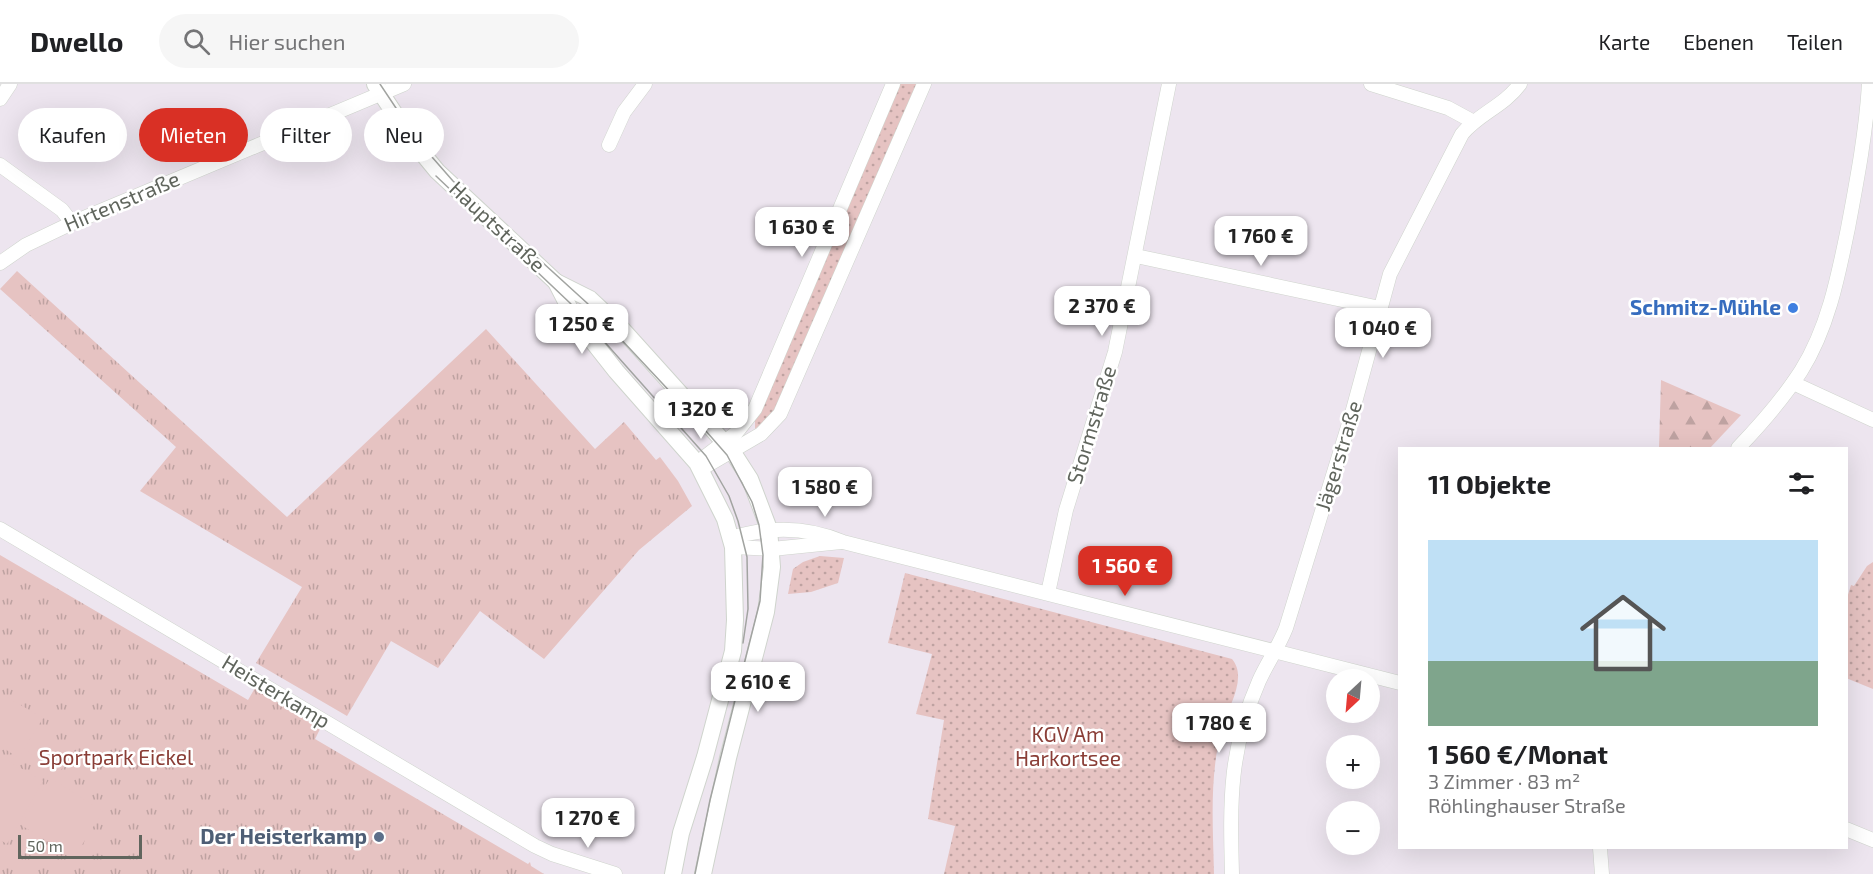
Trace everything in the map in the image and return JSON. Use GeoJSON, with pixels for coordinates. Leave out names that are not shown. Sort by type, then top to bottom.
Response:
{"type":"FeatureCollection","features":[{"type":"Feature","properties":{"kind":"street"},"geometry":{"type":"LineString","coordinates":[[0,99],[10,84]]}},
{"type":"Feature","properties":{"kind":"street","name":"Hirtenstraße"},"geometry":{"type":"LineString","coordinates":[[0,263],[26,245],[72,223],[378,89],[404,84]]}},
{"type":"Feature","properties":{"kind":"street"},"geometry":{"type":"LineString","coordinates":[[609,145],[624,112],[645,84]]}},
{"type":"Feature","properties":{"kind":"street"},"geometry":{"type":"LineString","coordinates":[[728,447],[755,409],[893,84]]}},
{"type":"Feature","properties":{"kind":"street"},"geometry":{"type":"LineString","coordinates":[[699,466],[728,447],[771,425],[787,400],[924,84]]}},
{"type":"Feature","properties":{"kind":"street","name":"Stormstraße"},"geometry":{"type":"LineString","coordinates":[[1048,593],[1066,510],[1112,361],[1136,256],[1169,84]]}},
{"type":"Feature","properties":{"kind":"street"},"geometry":{"type":"LineString","coordinates":[[1371,84],[1448,108],[1472,121]]}},
{"type":"Feature","properties":{"kind":"street","name":"Jägerstraße"},"geometry":{"type":"LineString","coordinates":[[1232,874],[1231,785],[1235,756],[1258,683],[1276,653],[1351,417],[1380,308],[1396,260],[1462,134],[1472,121],[1502,102],[1520,84]]}},
{"type":"Feature","properties":{"kind":"street"},"geometry":{"type":"LineString","coordinates":[[1739,447],[1793,383],[1816,342],[1839,270],[1863,148],[1869,84]]}},
{"type":"Feature","properties":{"kind":"street","name":"Hauptstraße"},"geometry":{"type":"LineString","coordinates":[[378,89],[414,143],[437,171],[556,282],[590,299],[622,329],[728,447],[750,479],[769,529],[772,549],[766,612],[728,758],[704,874]]}},
{"type":"Feature","properties":{"kind":"street"},"geometry":{"type":"LineString","coordinates":[[0,165],[62,210],[72,223]]}},
{"type":"Feature","properties":{"kind":"street"},"geometry":{"type":"LineString","coordinates":[[1136,256],[1380,308]]}},
{"type":"Feature","properties":{"kind":"street","name":"Hauptstraße"},"geometry":{"type":"LineString","coordinates":[[556,282],[575,319],[616,371],[699,466],[716,497],[732,542],[735,620],[733,651],[705,757],[681,833],[673,874]]}},
{"type":"Feature","properties":{"kind":"street"},"geometry":{"type":"LineString","coordinates":[[1793,383],[1873,420]]}},
{"type":"Feature","properties":{"kind":"street","name":"Heisterkamp"},"geometry":{"type":"LineString","coordinates":[[0,529],[552,854],[581,874]]}},
{"type":"Feature","properties":{"kind":"street"},"geometry":{"type":"LineString","coordinates":[[732,542],[769,529],[796,529],[825,534],[843,542],[1398,683]]}},
{"type":"Feature","properties":{"kind":"street"},"geometry":{"type":"LineString","coordinates":[[732,542],[772,549],[843,542]]}},
{"type":"Feature","properties":{"kind":"street"},"geometry":{"type":"LineString","coordinates":[[1848,830],[1873,840]]}},
{"type":"Feature","properties":{"kind":"street"},"geometry":{"type":"LineString","coordinates":[[1600,849],[1602,874]]}},
{"type":"Feature","properties":{"kind":"street","name":"Heisterkamp"},"geometry":{"type":"LineString","coordinates":[[552,854],[615,874]]}},
{"type":"Feature","properties":{"kind":"green space"},"geometry":{"type":"Polygon","coordinates":[[[900,84],[917,84],[777,407],[768,420],[755,429],[755,419],[900,84]]]}},
{"type":"Feature","properties":{"kind":"green space"},"geometry":{"type":"Polygon","coordinates":[[[17,271],[287,517],[486,329],[595,449],[624,422],[656,460],[660,457],[678,481],[692,506],[639,550],[544,659],[480,611],[438,668],[391,641],[347,716],[256,663],[302,587],[140,491],[176,447],[0,289],[17,271]]]}},
{"type":"Feature","properties":{"kind":"green space"},"geometry":{"type":"Polygon","coordinates":[[[1661,380],[1741,415],[1711,447],[1659,447],[1661,380]]]}},
{"type":"Feature","properties":{"kind":"green space","name":"Sportpark Eickel"},"geometry":{"type":"Polygon","coordinates":[[[0,555],[248,700],[255,688],[321,727],[315,739],[528,864],[530,862],[531,866],[544,874],[0,874],[0,555]]]}},
{"type":"Feature","properties":{"kind":"green space"},"geometry":{"type":"Polygon","coordinates":[[[820,556],[844,558],[838,583],[811,592],[788,594],[793,569],[803,562],[820,556]]]}},
{"type":"Feature","properties":{"kind":"green space"},"geometry":{"type":"Polygon","coordinates":[[[1873,562],[1873,689],[1848,679],[1848,595],[1851,585],[1854,586],[1867,566],[1873,562]]]}},
{"type":"Feature","properties":{"kind":"green space","name":"KGV Am Harkortsee"},"geometry":{"type":"Polygon","coordinates":[[[905,573],[1232,659],[1238,675],[1237,684],[1222,728],[1213,782],[1214,874],[944,874],[955,826],[928,819],[944,720],[916,714],[932,654],[888,643],[905,573]]]}},
{"type":"Feature","properties":{"kind":"green space"},"geometry":{"type":"Polygon","coordinates":[[[0,693],[43,718],[19,758],[0,746],[0,693]]]}},
{"type":"Feature","properties":{"kind":"green space"},"geometry":{"type":"Polygon","coordinates":[[[33,743],[66,763],[60,771],[28,752],[33,743]]]}},
{"type":"Feature","properties":{"kind":"green space"},"geometry":{"type":"Polygon","coordinates":[[[0,756],[43,781],[7,844],[0,840],[0,756]]]}},
{"type":"Feature","properties":{"kind":"green space"},"geometry":{"type":"Polygon","coordinates":[[[50,778],[103,811],[74,858],[21,825],[50,778]]]}},
{"type":"Feature","properties":{"kind":"tram line"},"geometry":{"type":"LineString","coordinates":[[380,84],[418,141],[453,181],[587,303],[691,414],[727,455],[752,502],[759,525],[763,555],[760,601],[710,800],[695,874]]}},
{"type":"Feature","properties":{"kind":"tram line"},"geometry":{"type":"LineString","coordinates":[[436,176],[570,303],[706,456],[729,496],[747,557],[748,609],[743,643]]}},
{"type":"Feature","properties":{"kind":"place","name":"Schmitz-Mühle"},"geometry":{"type":"Point","coordinates":[1793,308]}},
{"type":"Feature","properties":{"kind":"place","name":"Der Heisterkamp"},"geometry":{"type":"Point","coordinates":[379,837]}}]}
